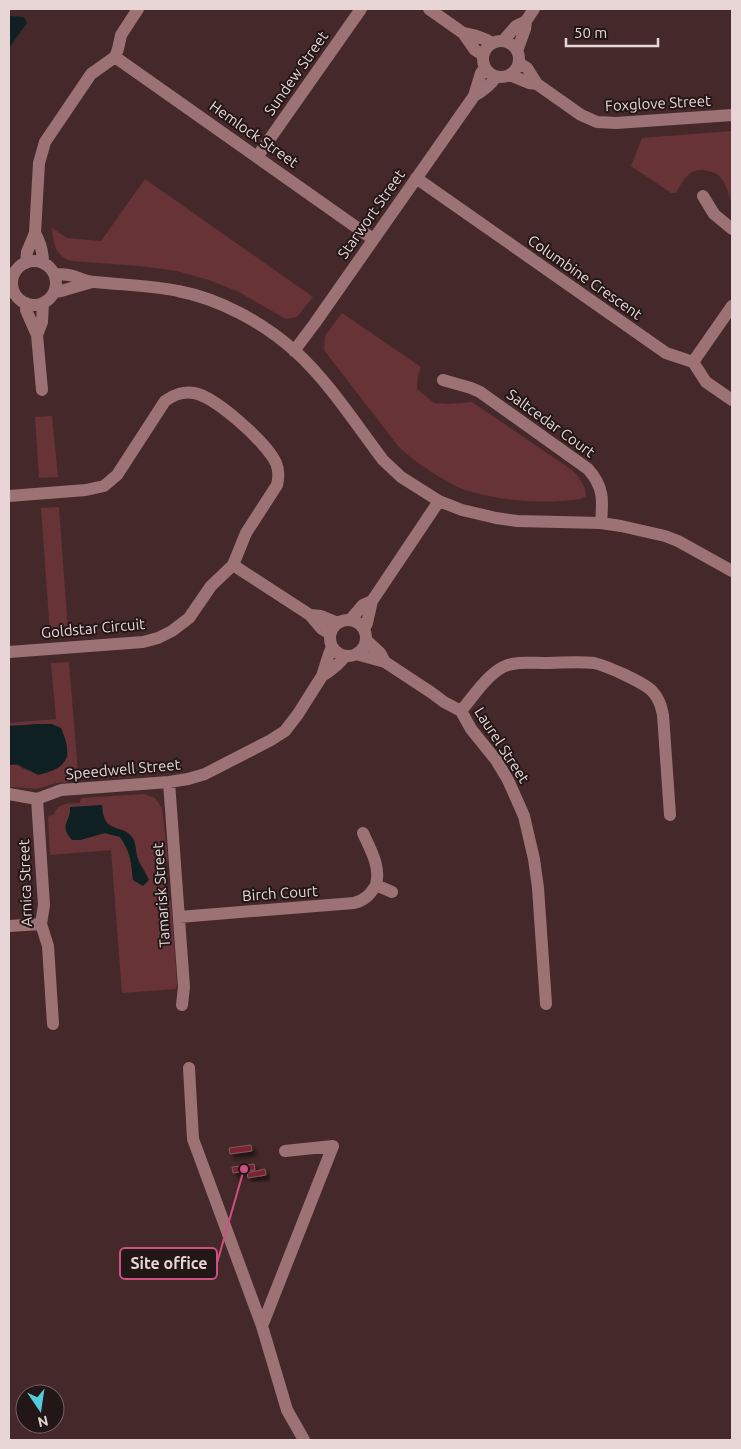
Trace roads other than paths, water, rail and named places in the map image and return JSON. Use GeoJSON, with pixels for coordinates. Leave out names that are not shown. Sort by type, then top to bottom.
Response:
{"type":"FeatureCollection","features":[{"type":"Feature","properties":{"kind":"street"},"geometry":{"type":"LineString","coordinates":[[26,263],[27,252],[35,233],[39,163],[46,142],[91,74],[115,57],[121,35],[138,9]]}},
{"type":"Feature","properties":{"kind":"street","name":"Sundew Street"},"geometry":{"type":"LineString","coordinates":[[257,157],[361,9]]}},
{"type":"Feature","properties":{"kind":"street"},"geometry":{"type":"LineString","coordinates":[[429,9],[463,33],[492,75],[496,77],[510,75],[517,68],[526,21],[534,9]]}},
{"type":"Feature","properties":{"kind":"street"},"geometry":{"type":"LineString","coordinates":[[484,62],[485,50],[516,26],[526,21]]}},
{"type":"Feature","properties":{"kind":"street"},"geometry":{"type":"LineString","coordinates":[[463,33],[514,46],[518,57]]}},
{"type":"Feature","properties":{"kind":"street","name":"Hemlock Street"},"geometry":{"type":"LineString","coordinates":[[115,57],[373,239]]}},
{"type":"Feature","properties":{"kind":"street","name":"Foxglove Street"},"geometry":{"type":"LineString","coordinates":[[518,57],[537,84],[581,115],[597,122],[616,123],[732,115]]}},
{"type":"Feature","properties":{"kind":"street","name":"Starwort Street"},"geometry":{"type":"LineString","coordinates":[[294,350],[315,323],[474,96],[484,62]]}},
{"type":"Feature","properties":{"kind":"street","name":"Foxglove Street"},"geometry":{"type":"LineString","coordinates":[[510,75],[529,83],[537,84]]}},
{"type":"Feature","properties":{"kind":"street","name":"Starwort Street"},"geometry":{"type":"LineString","coordinates":[[474,96],[488,87],[496,77]]}},
{"type":"Feature","properties":{"kind":"street","name":"Columbine Crescent"},"geometry":{"type":"LineString","coordinates":[[416,178],[666,353],[693,362]]}},
{"type":"Feature","properties":{"kind":"street"},"geometry":{"type":"LineString","coordinates":[[703,196],[714,214],[732,230]]}},
{"type":"Feature","properties":{"kind":"street"},"geometry":{"type":"LineString","coordinates":[[35,233],[40,243],[43,256],[42,263]]}},
{"type":"Feature","properties":{"kind":"street"},"geometry":{"type":"LineString","coordinates":[[26,263],[42,263],[47,265],[54,274],[56,280],[54,292],[43,303],[26,303],[12,292],[11,275],[26,263]]}},
{"type":"Feature","properties":{"kind":"street"},"geometry":{"type":"LineString","coordinates":[[54,274],[64,274],[92,282],[180,291],[230,308],[251,319],[294,350],[332,392],[383,460],[392,469],[401,477],[439,501],[462,510],[496,518],[540,522],[601,523],[665,536],[678,541],[732,571]]}},
{"type":"Feature","properties":{"kind":"street"},"geometry":{"type":"LineString","coordinates":[[54,292],[61,292],[92,282]]}},
{"type":"Feature","properties":{"kind":"street"},"geometry":{"type":"LineString","coordinates":[[26,303],[26,310],[37,335],[42,390]]}},
{"type":"Feature","properties":{"kind":"street"},"geometry":{"type":"LineString","coordinates":[[37,335],[42,322],[43,303]]}},
{"type":"Feature","properties":{"kind":"street"},"geometry":{"type":"LineString","coordinates":[[732,306],[693,362],[706,382],[732,400]]}},
{"type":"Feature","properties":{"kind":"street","name":"Saltcedar Court"},"geometry":{"type":"LineString","coordinates":[[443,380],[480,392],[588,469],[601,489],[601,523]]}},
{"type":"Feature","properties":{"kind":"street","name":"Goldstar Circuit"},"geometry":{"type":"LineString","coordinates":[[9,496],[86,490],[104,486],[116,475],[165,401],[170,397],[181,394],[199,394],[245,426],[270,454],[277,464],[279,472],[277,485],[246,533],[233,565],[212,586],[189,618],[172,631],[158,638],[143,642],[9,652]]}},
{"type":"Feature","properties":{"kind":"street"},"geometry":{"type":"LineString","coordinates":[[372,601],[363,605],[332,630],[330,639],[332,648],[340,654],[351,655],[364,646],[372,601],[439,501]]}},
{"type":"Feature","properties":{"kind":"street"},"geometry":{"type":"LineString","coordinates":[[233,565],[310,615],[322,629],[330,634]]}},
{"type":"Feature","properties":{"kind":"street"},"geometry":{"type":"LineString","coordinates":[[310,615],[360,625],[365,635]]}},
{"type":"Feature","properties":{"kind":"street","name":"Laurel Street"},"geometry":{"type":"LineString","coordinates":[[365,635],[385,662]]}},
{"type":"Feature","properties":{"kind":"street","name":"Speedwell Street"},"geometry":{"type":"LineString","coordinates":[[37,799],[61,790],[169,782],[205,774],[285,731],[322,676],[332,648]]}},
{"type":"Feature","properties":{"kind":"street","name":"Laurel Street"},"geometry":{"type":"LineString","coordinates":[[351,655],[385,662],[432,692],[444,702],[461,711],[471,729],[496,760],[508,780],[524,816],[534,859],[538,888],[546,1004]]}},
{"type":"Feature","properties":{"kind":"street","name":"Speedwell Street"},"geometry":{"type":"LineString","coordinates":[[322,676],[333,670],[351,655]]}},
{"type":"Feature","properties":{"kind":"street"},"geometry":{"type":"LineString","coordinates":[[461,711],[496,672],[511,664],[586,663],[602,665],[645,686],[660,701],[663,715],[670,815]]}},
{"type":"Feature","properties":{"kind":"street","name":"Tamarisk Street"},"geometry":{"type":"LineString","coordinates":[[169,782],[184,987],[182,1005]]}},
{"type":"Feature","properties":{"kind":"street"},"geometry":{"type":"LineString","coordinates":[[9,794],[37,799]]}},
{"type":"Feature","properties":{"kind":"street","name":"Arnica Street"},"geometry":{"type":"LineString","coordinates":[[37,799],[44,905],[41,924],[48,946],[53,1024]]}},
{"type":"Feature","properties":{"kind":"street"},"geometry":{"type":"LineString","coordinates":[[363,833],[376,865],[378,879],[376,885],[392,892]]}},
{"type":"Feature","properties":{"kind":"street","name":"Birch Court"},"geometry":{"type":"LineString","coordinates":[[179,917],[354,904],[367,897],[376,885]]}},
{"type":"Feature","properties":{"kind":"street"},"geometry":{"type":"LineString","coordinates":[[9,926],[41,924]]}},
{"type":"Feature","properties":{"kind":"street"},"geometry":{"type":"LineString","coordinates":[[190,1068],[193,1139],[262,1326],[287,1410],[304,1440]]}},
{"type":"Feature","properties":{"kind":"street"},"geometry":{"type":"LineString","coordinates":[[262,1326],[333,1146],[285,1151]]}},
{"type":"Feature","properties":{"kind":"place","name":"Site office"},"geometry":{"type":"Point","coordinates":[244,1169]}}]}
